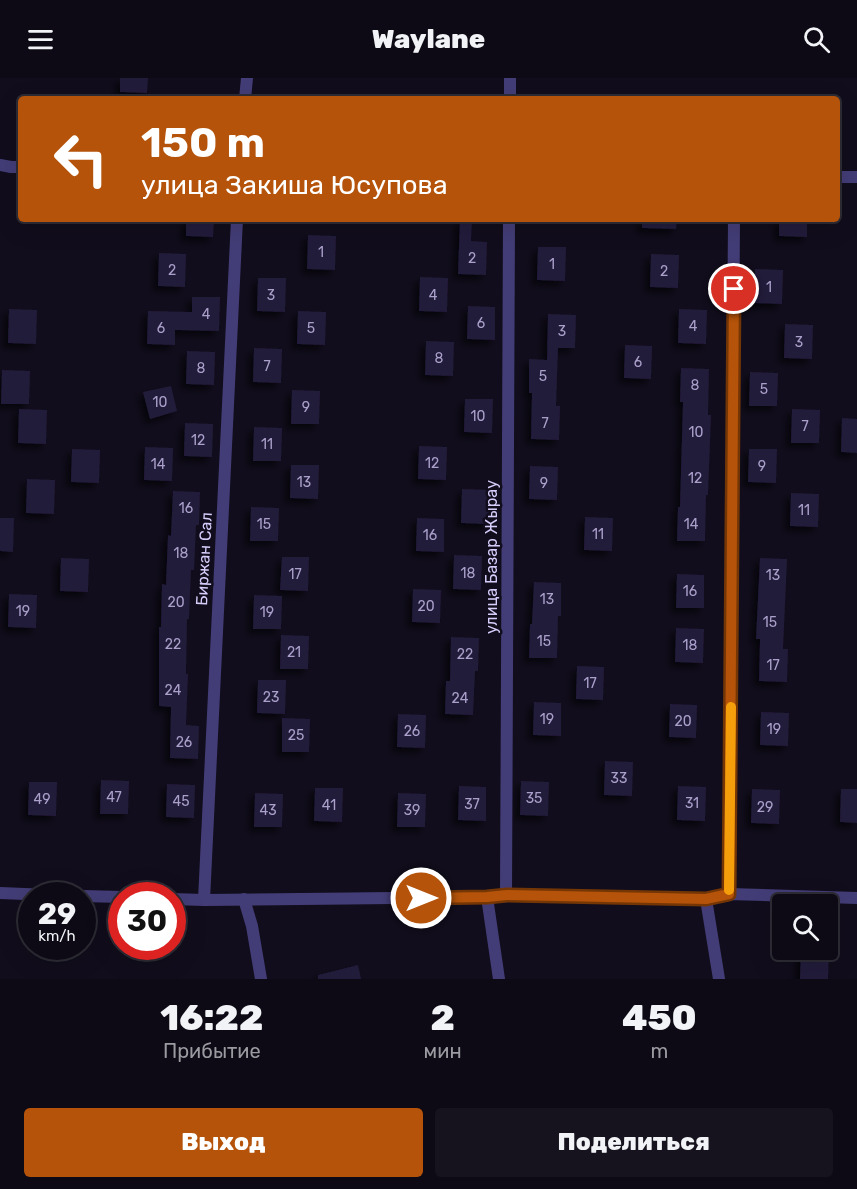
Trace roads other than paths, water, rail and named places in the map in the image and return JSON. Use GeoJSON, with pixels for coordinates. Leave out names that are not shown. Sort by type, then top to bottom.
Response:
{"type":"FeatureCollection","features":[{"type":"Feature","properties":{"kind":"street"},"geometry":{"type":"LineString","coordinates":[[245,96],[247,78]]}},
{"type":"Feature","properties":{"kind":"street"},"geometry":{"type":"LineString","coordinates":[[510,78],[510,96]]}},
{"type":"Feature","properties":{"kind":"street"},"geometry":{"type":"LineString","coordinates":[[0,165],[18,167]]}},
{"type":"Feature","properties":{"kind":"street"},"geometry":{"type":"LineString","coordinates":[[840,177],[857,177]]}},
{"type":"Feature","properties":{"kind":"street","name":"Биржан Сал"},"geometry":{"type":"LineString","coordinates":[[204,900],[237,222]]}},
{"type":"Feature","properties":{"kind":"street","name":"улица Базар Жырау"},"geometry":{"type":"LineString","coordinates":[[507,895],[509,222]]}},
{"type":"Feature","properties":{"kind":"street"},"geometry":{"type":"LineString","coordinates":[[729,894],[734,222]]}},
{"type":"Feature","properties":{"kind":"street"},"geometry":{"type":"LineString","coordinates":[[0,893],[18,894]]}},
{"type":"Feature","properties":{"kind":"street"},"geometry":{"type":"LineString","coordinates":[[186,899],[507,895],[706,899],[729,894],[857,898]]}},
{"type":"Feature","properties":{"kind":"street"},"geometry":{"type":"LineString","coordinates":[[487,897],[499,979]]}},
{"type":"Feature","properties":{"kind":"street"},"geometry":{"type":"LineString","coordinates":[[244,899],[252,926],[261,979]]}},
{"type":"Feature","properties":{"kind":"street"},"geometry":{"type":"LineString","coordinates":[[706,899],[719,979]]}}]}
